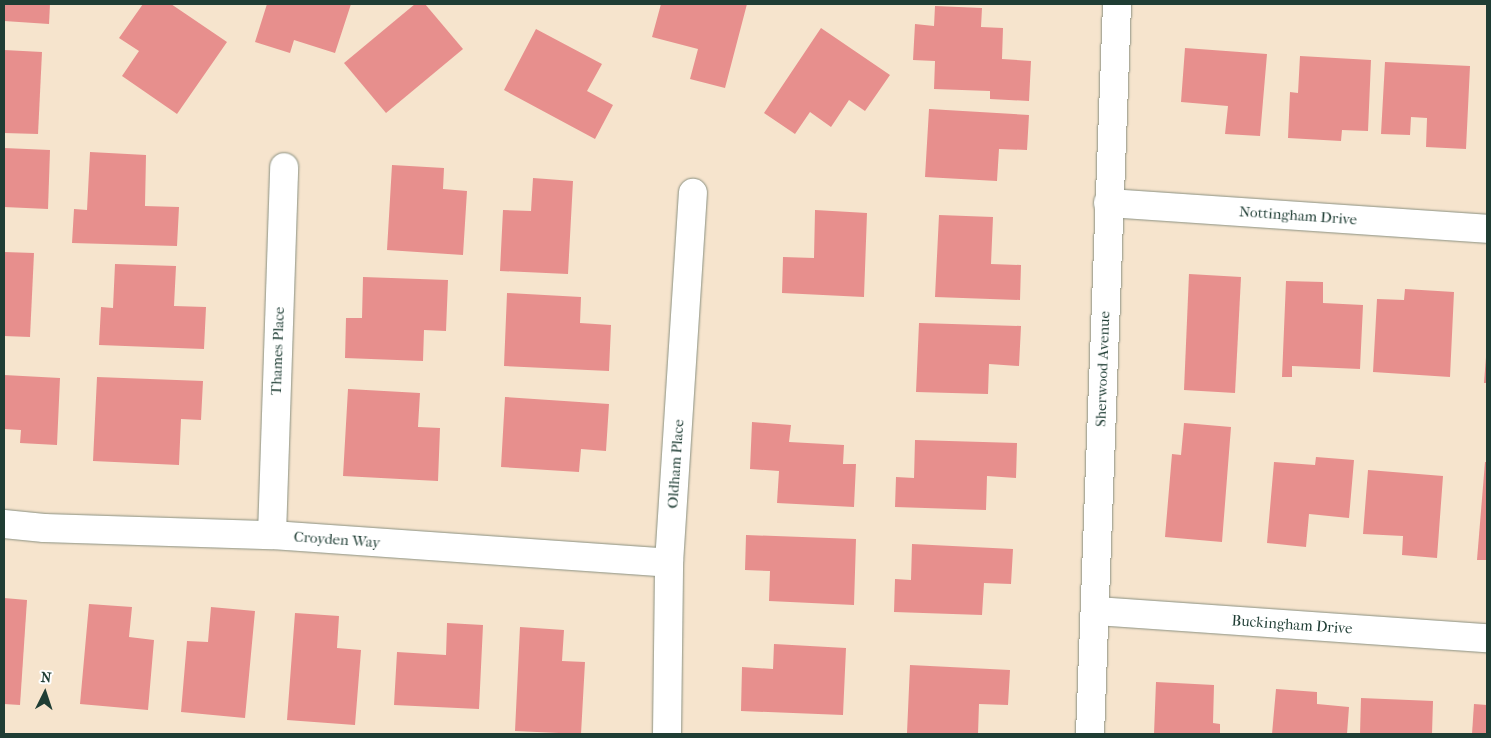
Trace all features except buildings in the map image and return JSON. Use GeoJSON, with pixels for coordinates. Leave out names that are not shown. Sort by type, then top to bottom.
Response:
{"type":"FeatureCollection","features":[{"type":"Feature","properties":{"kind":"street","name":"Sherwood Avenue"},"geometry":{"type":"LineString","coordinates":[[1090,734],[1096,612],[1108,203],[1117,4]]}},
{"type":"Feature","properties":{"kind":"street","name":"Thames Place"},"geometry":{"type":"LineString","coordinates":[[272,535],[284,167]]}},
{"type":"Feature","properties":{"kind":"street","name":"Oldham Place"},"geometry":{"type":"LineString","coordinates":[[667,734],[669,563],[693,193]]}},
{"type":"Feature","properties":{"kind":"street","name":"Nottingham Drive"},"geometry":{"type":"LineString","coordinates":[[1108,203],[1487,229]]}},
{"type":"Feature","properties":{"kind":"street","name":"Croyden Way"},"geometry":{"type":"LineString","coordinates":[[4,524],[44,528],[272,535],[669,563]]}},
{"type":"Feature","properties":{"kind":"street","name":"Buckingham Drive"},"geometry":{"type":"LineString","coordinates":[[1096,612],[1487,638]]}}]}
